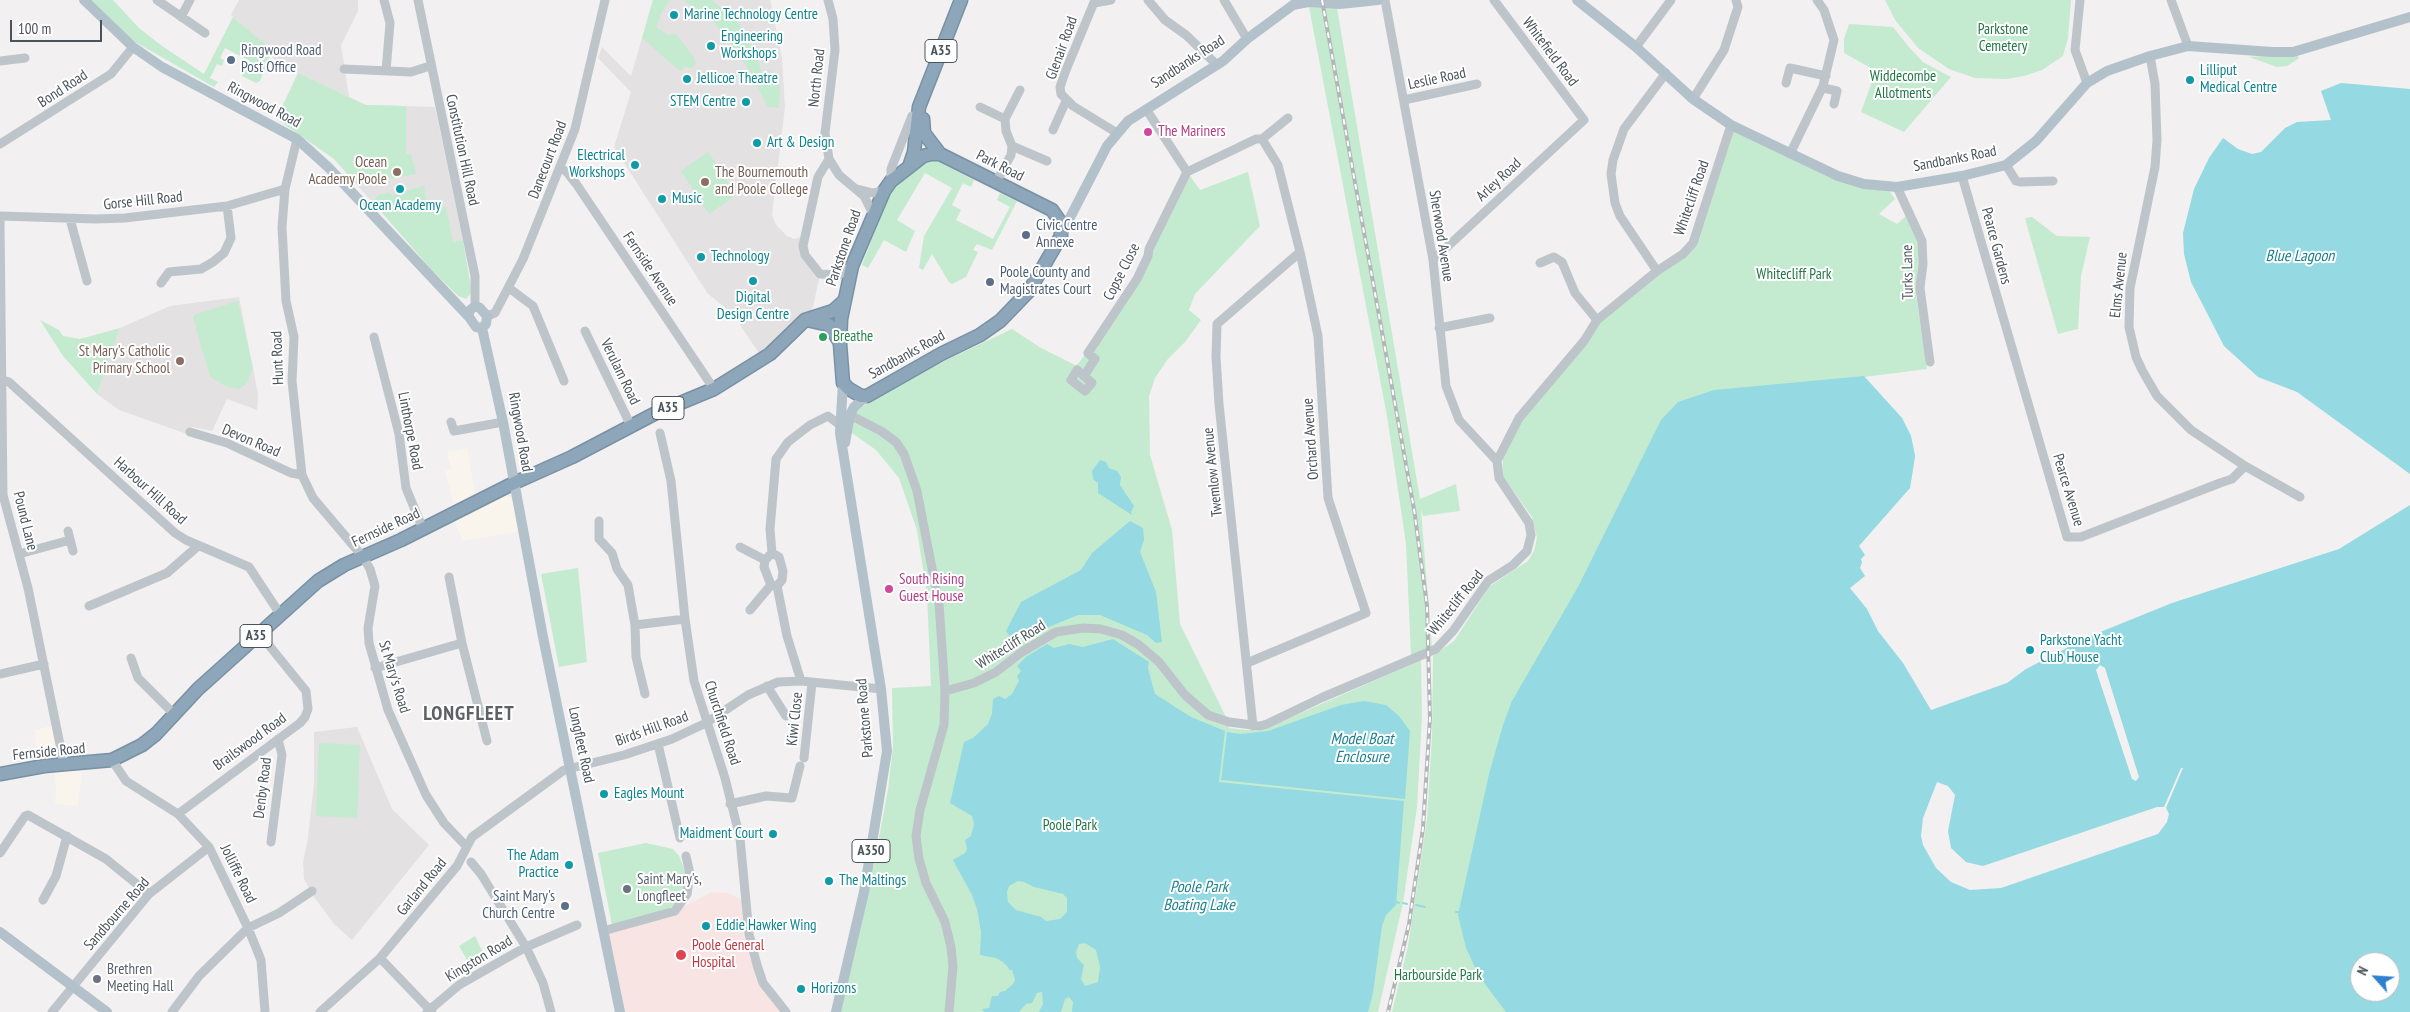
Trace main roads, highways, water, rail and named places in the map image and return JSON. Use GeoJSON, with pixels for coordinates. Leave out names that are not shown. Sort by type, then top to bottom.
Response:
{"type":"FeatureCollection","features":[{"type":"Feature","properties":{"kind":"highway","name":"A35"},"geometry":{"type":"LineString","coordinates":[[909,167],[914,152],[922,102],[961,0]]}},
{"type":"Feature","properties":{"kind":"highway","name":"A35"},"geometry":{"type":"LineString","coordinates":[[922,102],[924,133],[940,154]]}},
{"type":"Feature","properties":{"kind":"highway"},"geometry":{"type":"LineString","coordinates":[[909,167],[922,156],[940,154]]}},
{"type":"Feature","properties":{"kind":"highway","name":"Park Road"},"geometry":{"type":"LineString","coordinates":[[940,154],[1052,210]]}},
{"type":"Feature","properties":{"kind":"highway","name":"Parkstone Road"},"geometry":{"type":"LineString","coordinates":[[844,382],[840,344],[844,301],[852,266],[873,214],[887,186],[909,167]]}},
{"type":"Feature","properties":{"kind":"highway"},"geometry":{"type":"LineString","coordinates":[[1052,210],[1061,223],[1061,236]]}},
{"type":"Feature","properties":{"kind":"highway","name":"Sandbanks Road"},"geometry":{"type":"LineString","coordinates":[[862,395],[980,335],[1000,321],[1029,290],[1061,236]]}},
{"type":"Feature","properties":{"kind":"highway","name":"Fernside Road"},"geometry":{"type":"LineString","coordinates":[[0,774],[64,764],[112,760],[142,745],[198,689],[318,581],[514,483],[572,457],[630,426],[714,389],[770,354],[806,320],[833,311],[844,301]]}},
{"type":"Feature","properties":{"kind":"highway"},"geometry":{"type":"LineString","coordinates":[[806,320],[829,324],[838,336],[840,344]]}},
{"type":"Feature","properties":{"kind":"highway"},"geometry":{"type":"LineString","coordinates":[[844,382],[862,395]]}},
{"type":"Feature","properties":{"kind":"main road","name":"Ringwood Road"},"geometry":{"type":"LineString","coordinates":[[84,0],[133,47],[190,83],[297,139],[328,167],[468,317]]}},
{"type":"Feature","properties":{"kind":"main road","name":"Sandbanks Road"},"geometry":{"type":"LineString","coordinates":[[1061,236],[1107,146],[1128,121],[1217,65],[1294,3],[1340,4],[1378,0]]}},
{"type":"Feature","properties":{"kind":"main road","name":"Sandbanks Road"},"geometry":{"type":"LineString","coordinates":[[1577,0],[1636,47],[1693,99],[1730,125],[1838,176],[1864,184],[1897,187],[1962,176],[2006,165],[2036,140],[2087,83],[2107,71],[2150,56],[2188,46],[2293,52],[2410,17]]}},
{"type":"Feature","properties":{"kind":"main road"},"geometry":{"type":"LineString","coordinates":[[1052,210],[1064,212],[1080,199]]}},
{"type":"Feature","properties":{"kind":"main road"},"geometry":{"type":"LineString","coordinates":[[454,302],[475,306],[480,308],[487,316],[486,324],[482,328],[476,327],[468,317],[470,308],[475,306]]}},
{"type":"Feature","properties":{"kind":"main road","name":"Ringwood Road"},"geometry":{"type":"LineString","coordinates":[[482,328],[503,422],[514,483]]}},
{"type":"Feature","properties":{"kind":"main road","name":"Parkstone Road"},"geometry":{"type":"LineString","coordinates":[[836,1012],[864,892],[887,751],[881,688],[855,534],[845,449],[840,425],[844,382]]}},
{"type":"Feature","properties":{"kind":"main road","name":"Parkstone Road"},"geometry":{"type":"LineString","coordinates":[[845,449],[850,415],[862,395]]}},
{"type":"Feature","properties":{"kind":"main road","name":"Longfleet Road"},"geometry":{"type":"LineString","coordinates":[[514,483],[620,1012]]}},
{"type":"Feature","properties":{"kind":"main road"},"geometry":{"type":"LineString","coordinates":[[0,932],[107,1012]]}},
{"type":"Feature","properties":{"kind":"water","name":"Blue Lagoon"},"geometry":{"type":"Polygon","coordinates":[[[2341,83],[2410,89],[2410,474],[2297,392],[2258,377],[2224,346],[2191,282],[2184,254],[2183,233],[2194,189],[2209,158],[2223,138],[2238,149],[2252,154],[2261,152],[2285,128],[2297,122],[2331,120],[2321,91],[2341,83]]]}},
{"type":"Feature","properties":{"kind":"water"},"geometry":{"type":"Polygon","coordinates":[[[1864,376],[1902,418],[1911,436],[1915,456],[1910,488],[1859,546],[1865,555],[1861,559],[1860,568],[1865,576],[1850,588],[1867,609],[1878,631],[1903,663],[1931,710],[2007,683],[2026,669],[2088,637],[2172,603],[2339,549],[2410,505],[2410,1012],[1506,1012],[1479,976],[1466,948],[1458,915],[1489,774],[1512,701],[1578,587],[1661,420],[1678,402],[1714,390],[1864,376]]]}},
{"type":"Feature","properties":{"kind":"water"},"geometry":{"type":"Polygon","coordinates":[[[1100,460],[1106,462],[1109,468],[1117,471],[1121,477],[1120,485],[1134,506],[1131,512],[1132,515],[1098,493],[1098,483],[1093,479],[1092,471],[1100,460]]]}},
{"type":"Feature","properties":{"kind":"water"},"geometry":{"type":"Polygon","coordinates":[[[1130,521],[1143,528],[1144,540],[1140,552],[1156,592],[1162,642],[1156,643],[1147,635],[1100,615],[1078,615],[1017,640],[1011,638],[1006,631],[1021,602],[1081,570],[1092,553],[1130,521]]]}},
{"type":"Feature","properties":{"kind":"water","name":"Poole Park Boating Lake"},"geometry":{"type":"Polygon","coordinates":[[[1113,639],[1149,662],[1148,668],[1155,694],[1191,717],[1225,731],[1219,782],[1404,801],[1396,905],[1386,915],[1382,926],[1373,993],[1368,1012],[1072,1012],[1073,1002],[1069,997],[1065,999],[1061,1012],[1039,1012],[1043,1004],[1042,992],[1037,993],[1032,1003],[1026,1004],[1019,1012],[984,1012],[982,1009],[989,1008],[992,996],[998,996],[1000,992],[1005,991],[1014,983],[1015,979],[1012,970],[1009,970],[1003,962],[996,958],[980,955],[981,932],[977,909],[972,895],[953,860],[965,853],[967,849],[965,840],[971,836],[974,824],[972,816],[950,803],[964,742],[973,738],[988,724],[992,714],[993,699],[999,696],[1005,699],[1012,694],[1019,681],[1017,676],[1021,671],[1017,666],[1026,657],[1047,644],[1054,648],[1069,644],[1083,647],[1113,639]],[[1018,881],[1009,886],[1007,892],[1008,902],[1016,910],[1041,917],[1046,921],[1060,919],[1067,912],[1067,898],[1063,894],[1018,881]],[[1085,943],[1079,944],[1076,952],[1077,958],[1084,965],[1081,979],[1085,986],[1098,982],[1100,967],[1096,950],[1085,943]]]}},
{"type":"Feature","properties":{"kind":"water","name":"Model Boat Enclosure"},"geometry":{"type":"Polygon","coordinates":[[[1364,701],[1386,705],[1399,716],[1410,731],[1405,799],[1221,780],[1227,732],[1240,734],[1268,731],[1341,705],[1364,701]]]}},
{"type":"Feature","properties":{"kind":"waterway"},"geometry":{"type":"LineString","coordinates":[[1403,903],[1407,904]]}},
{"type":"Feature","properties":{"kind":"waterway"},"geometry":{"type":"LineString","coordinates":[[1416,905],[1425,907]]}},
{"type":"Feature","properties":{"kind":"railway"},"geometry":{"type":"LineString","coordinates":[[1322,0],[1414,509],[1427,606],[1430,718],[1423,828],[1409,924],[1388,1012]]}},
{"type":"Feature","properties":{"kind":"place","name":"Marine Technology Centre"},"geometry":{"type":"Point","coordinates":[674,15]}},
{"type":"Feature","properties":{"kind":"place","name":"Engineering Workshops"},"geometry":{"type":"Point","coordinates":[711,46]}},
{"type":"Feature","properties":{"kind":"place","name":"Ringwood Road Post Office"},"geometry":{"type":"Point","coordinates":[231,60]}},
{"type":"Feature","properties":{"kind":"place","name":"Jellicoe Theatre"},"geometry":{"type":"Point","coordinates":[687,79]}},
{"type":"Feature","properties":{"kind":"place","name":"Lilliput Medical Centre"},"geometry":{"type":"Point","coordinates":[2190,80]}},
{"type":"Feature","properties":{"kind":"place","name":"STEM Centre"},"geometry":{"type":"Point","coordinates":[746,102]}},
{"type":"Feature","properties":{"kind":"place","name":"The Mariners"},"geometry":{"type":"Point","coordinates":[1148,132]}},
{"type":"Feature","properties":{"kind":"place","name":"Art & Design"},"geometry":{"type":"Point","coordinates":[757,143]}},
{"type":"Feature","properties":{"kind":"place","name":"Electrical Workshops"},"geometry":{"type":"Point","coordinates":[635,165]}},
{"type":"Feature","properties":{"kind":"place","name":"Ocean Academy Poole"},"geometry":{"type":"Point","coordinates":[397,172]}},
{"type":"Feature","properties":{"kind":"place","name":"The Bournemouth and Poole College"},"geometry":{"type":"Point","coordinates":[705,182]}},
{"type":"Feature","properties":{"kind":"place","name":"Ocean Academy"},"geometry":{"type":"Point","coordinates":[400,189]}},
{"type":"Feature","properties":{"kind":"place","name":"Music"},"geometry":{"type":"Point","coordinates":[662,199]}},
{"type":"Feature","properties":{"kind":"place","name":"Civic Centre Annexe"},"geometry":{"type":"Point","coordinates":[1026,235]}},
{"type":"Feature","properties":{"kind":"place","name":"Technology"},"geometry":{"type":"Point","coordinates":[701,257]}},
{"type":"Feature","properties":{"kind":"place","name":"Digital Design Centre"},"geometry":{"type":"Point","coordinates":[753,281]}},
{"type":"Feature","properties":{"kind":"place","name":"Poole County and Magistrates Court"},"geometry":{"type":"Point","coordinates":[990,282]}},
{"type":"Feature","properties":{"kind":"place","name":"Breathe"},"geometry":{"type":"Point","coordinates":[823,337]}},
{"type":"Feature","properties":{"kind":"place","name":"St Mary's Catholic Primary School"},"geometry":{"type":"Point","coordinates":[180,361]}},
{"type":"Feature","properties":{"kind":"place","name":"South Rising Guest House"},"geometry":{"type":"Point","coordinates":[889,589]}},
{"type":"Feature","properties":{"kind":"place","name":"Parkstone Yacht Club House"},"geometry":{"type":"Point","coordinates":[2030,650]}},
{"type":"Feature","properties":{"kind":"place","name":"Eagles Mount"},"geometry":{"type":"Point","coordinates":[604,794]}},
{"type":"Feature","properties":{"kind":"place","name":"Maidment Court"},"geometry":{"type":"Point","coordinates":[773,834]}},
{"type":"Feature","properties":{"kind":"place","name":"The Adam Practice"},"geometry":{"type":"Point","coordinates":[569,865]}},
{"type":"Feature","properties":{"kind":"place","name":"The Maltings"},"geometry":{"type":"Point","coordinates":[829,881]}},
{"type":"Feature","properties":{"kind":"place","name":"Saint Mary's, Longfleet"},"geometry":{"type":"Point","coordinates":[627,889]}},
{"type":"Feature","properties":{"kind":"place","name":"Saint Mary's Church Centre"},"geometry":{"type":"Point","coordinates":[565,906]}},
{"type":"Feature","properties":{"kind":"place","name":"Eddie Hawker Wing"},"geometry":{"type":"Point","coordinates":[706,926]}},
{"type":"Feature","properties":{"kind":"place","name":"Poole General Hospital"},"geometry":{"type":"Point","coordinates":[681,955]}},
{"type":"Feature","properties":{"kind":"place","name":"Brethren Meeting Hall"},"geometry":{"type":"Point","coordinates":[97,979]}},
{"type":"Feature","properties":{"kind":"place","name":"Horizons"},"geometry":{"type":"Point","coordinates":[801,989]}},
{"type":"Feature","properties":{"kind":"district","name":"LONGFLEET"},"geometry":{"type":"Point","coordinates":[469,714]}},
{"type":"Feature","properties":{"kind":"park label","name":"Parkstone Cemetery"},"geometry":{"type":"Point","coordinates":[2003,38]}},
{"type":"Feature","properties":{"kind":"park label","name":"Widdecombe Allotments"},"geometry":{"type":"Point","coordinates":[1903,86]}},
{"type":"Feature","properties":{"kind":"park label","name":"Whitecliff Park"},"geometry":{"type":"Point","coordinates":[1794,275]}},
{"type":"Feature","properties":{"kind":"park label","name":"Poole Park"},"geometry":{"type":"Point","coordinates":[1070,826]}},
{"type":"Feature","properties":{"kind":"park label","name":"Harbourside Park"},"geometry":{"type":"Point","coordinates":[1438,976]}}]}
